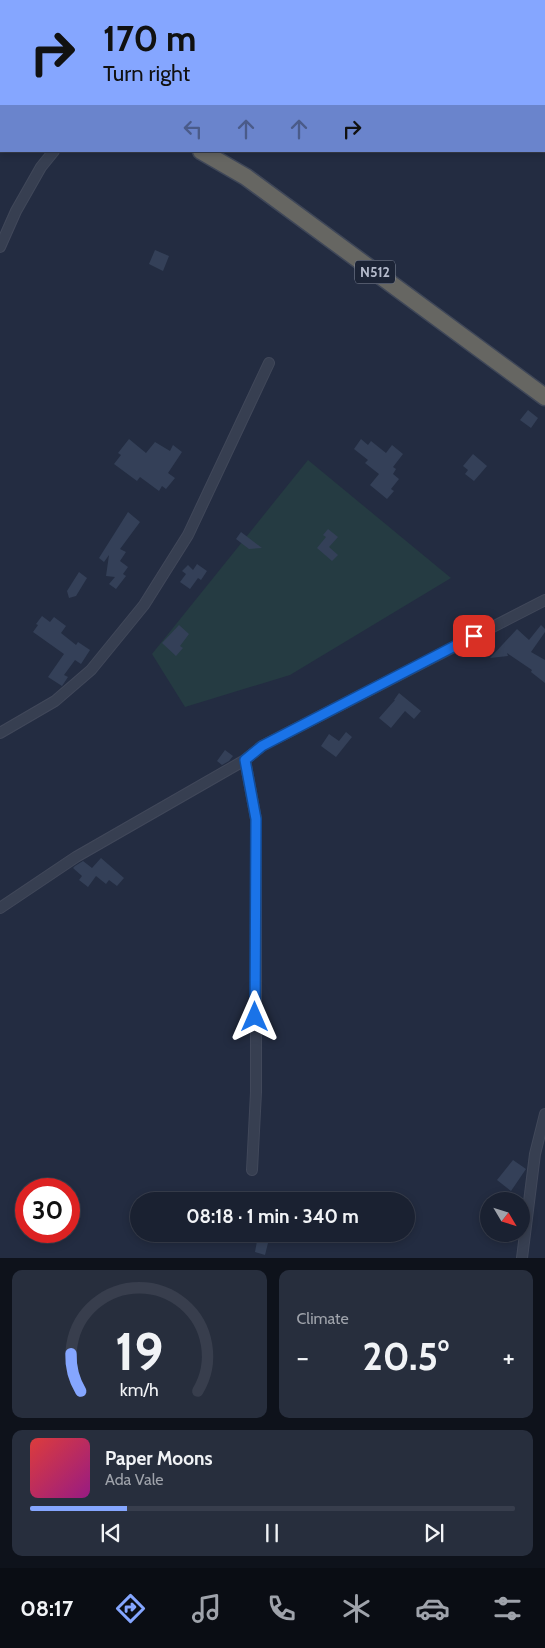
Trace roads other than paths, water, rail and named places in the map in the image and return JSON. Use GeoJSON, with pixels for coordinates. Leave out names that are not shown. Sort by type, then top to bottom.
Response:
{"type":"FeatureCollection","features":[{"type":"Feature","properties":{"kind":"highway","name":"N512"},"geometry":{"type":"LineString","coordinates":[[203,152],[246,177],[544,395]]}},
{"type":"Feature","properties":{"kind":"street"},"geometry":{"type":"LineString","coordinates":[[0,247],[16,211],[41,167],[53,152]]}},
{"type":"Feature","properties":{"kind":"street"},"geometry":{"type":"LineString","coordinates":[[0,733],[55,701],[91,670],[144,605],[188,535],[269,363]]}},
{"type":"Feature","properties":{"kind":"street"},"geometry":{"type":"LineString","coordinates":[[0,908],[76,857],[245,760],[262,746],[545,600]]}},
{"type":"Feature","properties":{"kind":"street"},"geometry":{"type":"LineString","coordinates":[[245,760],[256,819],[256,1092],[252,1170]]}},
{"type":"Feature","properties":{"kind":"street"},"geometry":{"type":"LineString","coordinates":[[522,1258],[535,1154],[545,1114]]}}]}
